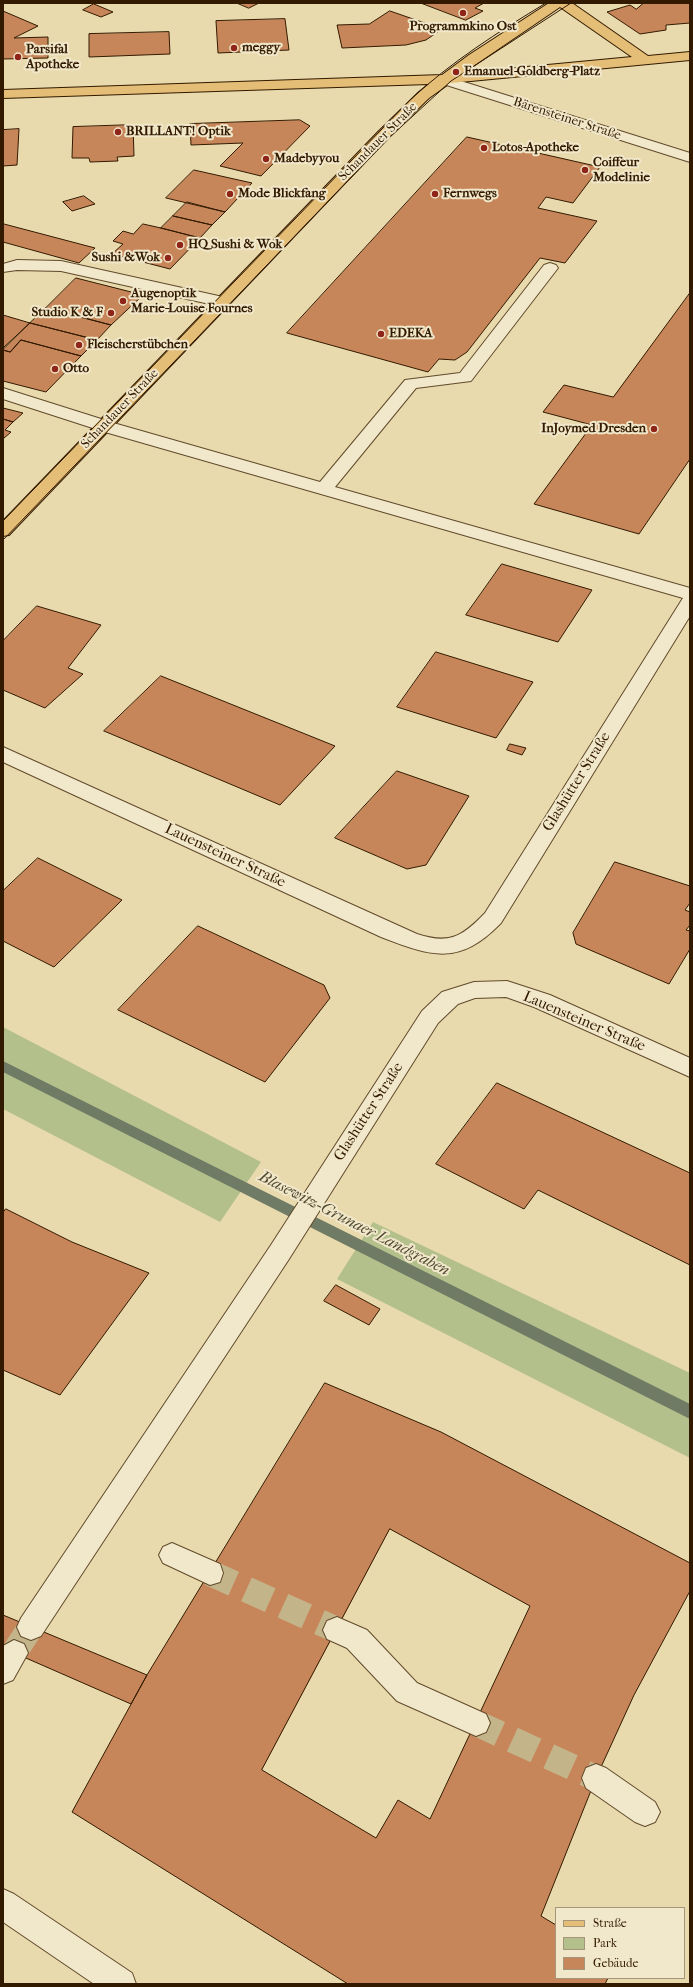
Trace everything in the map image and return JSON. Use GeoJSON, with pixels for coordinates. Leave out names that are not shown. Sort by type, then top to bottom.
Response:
{"type":"FeatureCollection","features":[{"type":"Feature","properties":{"kind":"main road","name":"Schandauer Straße"},"geometry":{"type":"LineString","coordinates":[[3,531],[424,95],[480,54],[558,3]]}},
{"type":"Feature","properties":{"kind":"main road"},"geometry":{"type":"LineString","coordinates":[[563,3],[645,60]]}},
{"type":"Feature","properties":{"kind":"main road"},"geometry":{"type":"LineString","coordinates":[[3,94],[445,80],[690,56]]}},
{"type":"Feature","properties":{"kind":"street","name":"Bärensteiner Straße"},"geometry":{"type":"LineString","coordinates":[[445,80],[690,158]]}},
{"type":"Feature","properties":{"kind":"street"},"geometry":{"type":"LineString","coordinates":[[4,268],[17,265],[61,266],[223,302]]}},
{"type":"Feature","properties":{"kind":"street"},"geometry":{"type":"LineString","coordinates":[[324,489],[411,384],[465,377],[550,268]]}},
{"type":"Feature","properties":{"kind":"street"},"geometry":{"type":"LineString","coordinates":[[3,393],[104,426],[690,594]]}},
{"type":"Feature","properties":{"kind":"street","name":"Glashütter Straße"},"geometry":{"type":"LineString","coordinates":[[449,946],[470,939],[493,918],[690,601]]}},
{"type":"Feature","properties":{"kind":"street","name":"Lauensteiner Straße"},"geometry":{"type":"LineString","coordinates":[[3,754],[389,932],[424,945],[449,946]]}},
{"type":"Feature","properties":{"kind":"street","name":"Lauensteiner Straße"},"geometry":{"type":"LineString","coordinates":[[474,990],[507,989],[542,1001],[690,1068]]}},
{"type":"Feature","properties":{"kind":"street","name":"Glashütter Straße"},"geometry":{"type":"LineString","coordinates":[[31,1627],[280,1252],[325,1179],[430,1017],[450,998],[474,990]]}},
{"type":"Feature","properties":{"kind":"street"},"geometry":{"type":"LineString","coordinates":[[172,1555],[210,1573]]}},
{"type":"Feature","properties":{"kind":"street"},"geometry":{"type":"LineString","coordinates":[[337,1630],[356,1638],[407,1692],[476,1723]]}},
{"type":"Feature","properties":{"kind":"street"},"geometry":{"type":"LineString","coordinates":[[596,1778],[645,1812]]}},
{"type":"Feature","properties":{"kind":"street"},"geometry":{"type":"LineString","coordinates":[[3,1904],[121,1984]]}},
{"type":"Feature","properties":{"kind":"green space"},"geometry":{"type":"Polygon","coordinates":[[[3,1027],[261,1162],[220,1222],[3,1109],[3,1027]]]}},
{"type":"Feature","properties":{"kind":"green space"},"geometry":{"type":"Polygon","coordinates":[[[373,1222],[690,1373],[690,1458],[337,1279],[373,1222]]]}},
{"type":"Feature","properties":{"kind":"building"},"geometry":{"type":"Polygon","coordinates":[[[237,3],[259,3],[249,8],[237,3]]]}},
{"type":"Feature","properties":{"kind":"building","name":"Programmkino Ost"},"geometry":{"type":"Polygon","coordinates":[[[421,3],[484,3],[475,8],[483,11],[466,20],[421,3]]]}},
{"type":"Feature","properties":{"kind":"building"},"geometry":{"type":"Polygon","coordinates":[[[644,3],[690,3],[690,23],[666,25],[666,30],[640,34],[607,12],[630,5],[636,9],[644,3]]]}},
{"type":"Feature","properties":{"kind":"building"},"geometry":{"type":"Polygon","coordinates":[[[94,4],[113,12],[101,17],[83,10],[94,4]]]}},
{"type":"Feature","properties":{"kind":"building"},"geometry":{"type":"Polygon","coordinates":[[[3,11],[38,26],[14,38],[48,37],[48,58],[3,59],[3,11]]]}},
{"type":"Feature","properties":{"kind":"building"},"geometry":{"type":"Polygon","coordinates":[[[390,11],[442,29],[426,40],[406,45],[342,48],[337,25],[369,24],[390,11]]]}},
{"type":"Feature","properties":{"kind":"building"},"geometry":{"type":"Polygon","coordinates":[[[285,19],[289,50],[218,53],[216,21],[285,19]]]}},
{"type":"Feature","properties":{"kind":"building"},"geometry":{"type":"Polygon","coordinates":[[[169,32],[170,54],[89,57],[89,34],[169,32]]]}},
{"type":"Feature","properties":{"kind":"building"},"geometry":{"type":"Polygon","coordinates":[[[300,120],[310,126],[261,176],[220,166],[243,143],[191,145],[190,124],[300,120]]]}},
{"type":"Feature","properties":{"kind":"building"},"geometry":{"type":"Polygon","coordinates":[[[133,125],[134,156],[117,157],[118,161],[90,162],[89,158],[72,158],[73,127],[133,125]]]}},
{"type":"Feature","properties":{"kind":"building"},"geometry":{"type":"Polygon","coordinates":[[[19,129],[17,165],[3,166],[3,130],[19,129]]]}},
{"type":"Feature","properties":{"kind":"building"},"geometry":{"type":"Polygon","coordinates":[[[467,137],[600,167],[573,203],[546,197],[538,208],[597,221],[565,263],[540,258],[467,352],[455,360],[439,359],[428,372],[287,333],[467,137]]]}},
{"type":"Feature","properties":{"kind":"building"},"geometry":{"type":"Polygon","coordinates":[[[194,170],[252,183],[225,212],[166,198],[194,170]]]}},
{"type":"Feature","properties":{"kind":"building"},"geometry":{"type":"Polygon","coordinates":[[[84,196],[95,204],[72,211],[63,202],[84,196]]]}},
{"type":"Feature","properties":{"kind":"building"},"geometry":{"type":"Polygon","coordinates":[[[187,202],[225,212],[212,225],[173,216],[187,202]]]}},
{"type":"Feature","properties":{"kind":"building"},"geometry":{"type":"Polygon","coordinates":[[[173,216],[212,225],[200,238],[161,228],[173,216]]]}},
{"type":"Feature","properties":{"kind":"building"},"geometry":{"type":"Polygon","coordinates":[[[3,224],[95,248],[79,263],[3,242],[3,224]]]}},
{"type":"Feature","properties":{"kind":"building"},"geometry":{"type":"Polygon","coordinates":[[[143,224],[200,238],[170,269],[112,254],[123,244],[113,241],[123,231],[133,234],[143,224]]]}},
{"type":"Feature","properties":{"kind":"building"},"geometry":{"type":"Polygon","coordinates":[[[76,278],[143,295],[111,325],[46,308],[76,278]]]}},
{"type":"Feature","properties":{"kind":"building"},"geometry":{"type":"Polygon","coordinates":[[[690,293],[690,459],[639,534],[534,504],[592,425],[543,412],[564,385],[613,397],[690,293]]]}},
{"type":"Feature","properties":{"kind":"building"},"geometry":{"type":"Polygon","coordinates":[[[46,308],[111,325],[97,340],[30,323],[46,308]]]}},
{"type":"Feature","properties":{"kind":"building"},"geometry":{"type":"Polygon","coordinates":[[[3,315],[30,323],[3,348],[3,315]]]}},
{"type":"Feature","properties":{"kind":"building"},"geometry":{"type":"Polygon","coordinates":[[[30,323],[97,340],[81,356],[21,340],[10,352],[3,350],[30,323]]]}},
{"type":"Feature","properties":{"kind":"building"},"geometry":{"type":"Polygon","coordinates":[[[21,340],[81,356],[46,392],[3,381],[3,350],[10,352],[21,340]]]}},
{"type":"Feature","properties":{"kind":"building"},"geometry":{"type":"Polygon","coordinates":[[[3,408],[23,413],[13,422],[3,419],[3,408]]]}},
{"type":"Feature","properties":{"kind":"building"},"geometry":{"type":"Polygon","coordinates":[[[3,419],[13,422],[5,430],[11,432],[3,439],[3,419]]]}},
{"type":"Feature","properties":{"kind":"building"},"geometry":{"type":"Polygon","coordinates":[[[502,564],[592,590],[558,642],[466,615],[502,564]]]}},
{"type":"Feature","properties":{"kind":"building"},"geometry":{"type":"Polygon","coordinates":[[[37,606],[101,625],[68,668],[83,674],[45,708],[3,690],[3,641],[37,606]]]}},
{"type":"Feature","properties":{"kind":"building"},"geometry":{"type":"Polygon","coordinates":[[[436,652],[533,682],[496,738],[397,707],[436,652]]]}},
{"type":"Feature","properties":{"kind":"building"},"geometry":{"type":"Polygon","coordinates":[[[161,676],[335,746],[280,805],[104,731],[161,676]]]}},
{"type":"Feature","properties":{"kind":"building"},"geometry":{"type":"Polygon","coordinates":[[[510,744],[526,748],[522,755],[507,750],[510,744]]]}},
{"type":"Feature","properties":{"kind":"building"},"geometry":{"type":"Polygon","coordinates":[[[397,771],[469,796],[426,865],[407,869],[335,838],[397,771]]]}},
{"type":"Feature","properties":{"kind":"building"},"geometry":{"type":"Polygon","coordinates":[[[38,858],[122,900],[54,967],[3,941],[3,891],[38,858]]]}},
{"type":"Feature","properties":{"kind":"building"},"geometry":{"type":"Polygon","coordinates":[[[615,862],[690,886],[690,903],[685,910],[690,912],[690,925],[686,930],[690,931],[690,949],[669,984],[576,944],[573,933],[615,862]]]}},
{"type":"Feature","properties":{"kind":"building"},"geometry":{"type":"Polygon","coordinates":[[[198,926],[324,985],[330,998],[265,1082],[118,1010],[198,926]]]}},
{"type":"Feature","properties":{"kind":"building"},"geometry":{"type":"Polygon","coordinates":[[[497,1083],[690,1173],[690,1265],[538,1190],[524,1209],[436,1164],[497,1083]]]}},
{"type":"Feature","properties":{"kind":"building"},"geometry":{"type":"Polygon","coordinates":[[[6,1209],[72,1242],[149,1273],[60,1395],[3,1370],[3,1213],[6,1209]]]}},
{"type":"Feature","properties":{"kind":"building"},"geometry":{"type":"Polygon","coordinates":[[[336,1285],[380,1309],[369,1325],[324,1301],[336,1285]]]}},
{"type":"Feature","properties":{"kind":"building"},"geometry":{"type":"Polygon","coordinates":[[[325,1383],[441,1432],[690,1563],[690,1591],[634,1695],[596,1778],[541,1916],[555,1924],[555,1979],[608,1979],[605,1984],[348,1984],[72,1812],[147,1675],[325,1383]],[[390,1529],[262,1770],[376,1838],[398,1800],[430,1819],[530,1606],[390,1529]]]}},
{"type":"Feature","properties":{"kind":"building"},"geometry":{"type":"Polygon","coordinates":[[[3,1615],[147,1675],[131,1704],[3,1648],[3,1615]]]}},
{"type":"Feature","properties":{"kind":"waterway","name":"Blasewitz‐Grunaer Landgraben"},"geometry":{"type":"LineString","coordinates":[[3,1066],[690,1412]]}},
{"type":"Feature","properties":{"kind":"tunnel"},"geometry":{"type":"LineString","coordinates":[[210,1573],[337,1630]]}},
{"type":"Feature","properties":{"kind":"tunnel"},"geometry":{"type":"LineString","coordinates":[[14,1653],[31,1627]]}},
{"type":"Feature","properties":{"kind":"tunnel"},"geometry":{"type":"LineString","coordinates":[[476,1723],[596,1778]]}},
{"type":"Feature","properties":{"kind":"tram line"},"geometry":{"type":"LineString","coordinates":[[3,521],[410,100],[458,60],[546,3]]}},
{"type":"Feature","properties":{"kind":"tram line"},"geometry":{"type":"LineString","coordinates":[[3,540],[390,137],[451,81],[571,3]]}},
{"type":"Feature","properties":{"kind":"place","name":"Programmkino Ost"},"geometry":{"type":"Point","coordinates":[463,13]}},
{"type":"Feature","properties":{"kind":"place","name":"meggy"},"geometry":{"type":"Point","coordinates":[234,48]}},
{"type":"Feature","properties":{"kind":"place","name":"Parsifal Apotheke"},"geometry":{"type":"Point","coordinates":[18,57]}},
{"type":"Feature","properties":{"kind":"place","name":"Emanuel-Goldberg-Platz"},"geometry":{"type":"Point","coordinates":[456,72]}},
{"type":"Feature","properties":{"kind":"place","name":"BRILLANT! Optik"},"geometry":{"type":"Point","coordinates":[118,132]}},
{"type":"Feature","properties":{"kind":"place","name":"Lotos-Apotheke"},"geometry":{"type":"Point","coordinates":[484,148]}},
{"type":"Feature","properties":{"kind":"place","name":"Madebyyou"},"geometry":{"type":"Point","coordinates":[266,159]}},
{"type":"Feature","properties":{"kind":"place","name":"Coiffeur Modelinie"},"geometry":{"type":"Point","coordinates":[585,170]}},
{"type":"Feature","properties":{"kind":"place","name":"Mode Blickfang"},"geometry":{"type":"Point","coordinates":[230,194]}},
{"type":"Feature","properties":{"kind":"place","name":"Fernwegs"},"geometry":{"type":"Point","coordinates":[435,194]}},
{"type":"Feature","properties":{"kind":"place","name":"HQ Sushi & Wok"},"geometry":{"type":"Point","coordinates":[180,245]}},
{"type":"Feature","properties":{"kind":"place","name":"Sushi &Wok"},"geometry":{"type":"Point","coordinates":[168,258]}},
{"type":"Feature","properties":{"kind":"place","name":"Augenoptik Marie-Louise Fournes"},"geometry":{"type":"Point","coordinates":[123,301]}},
{"type":"Feature","properties":{"kind":"place","name":"Studio K & F"},"geometry":{"type":"Point","coordinates":[111,313]}},
{"type":"Feature","properties":{"kind":"place","name":"EDEKA"},"geometry":{"type":"Point","coordinates":[381,334]}},
{"type":"Feature","properties":{"kind":"place","name":"Fleischerstübchen"},"geometry":{"type":"Point","coordinates":[79,345]}},
{"type":"Feature","properties":{"kind":"place","name":"Otto"},"geometry":{"type":"Point","coordinates":[55,369]}},
{"type":"Feature","properties":{"kind":"place","name":"InJoymed Dresden"},"geometry":{"type":"Point","coordinates":[654,429]}}]}
